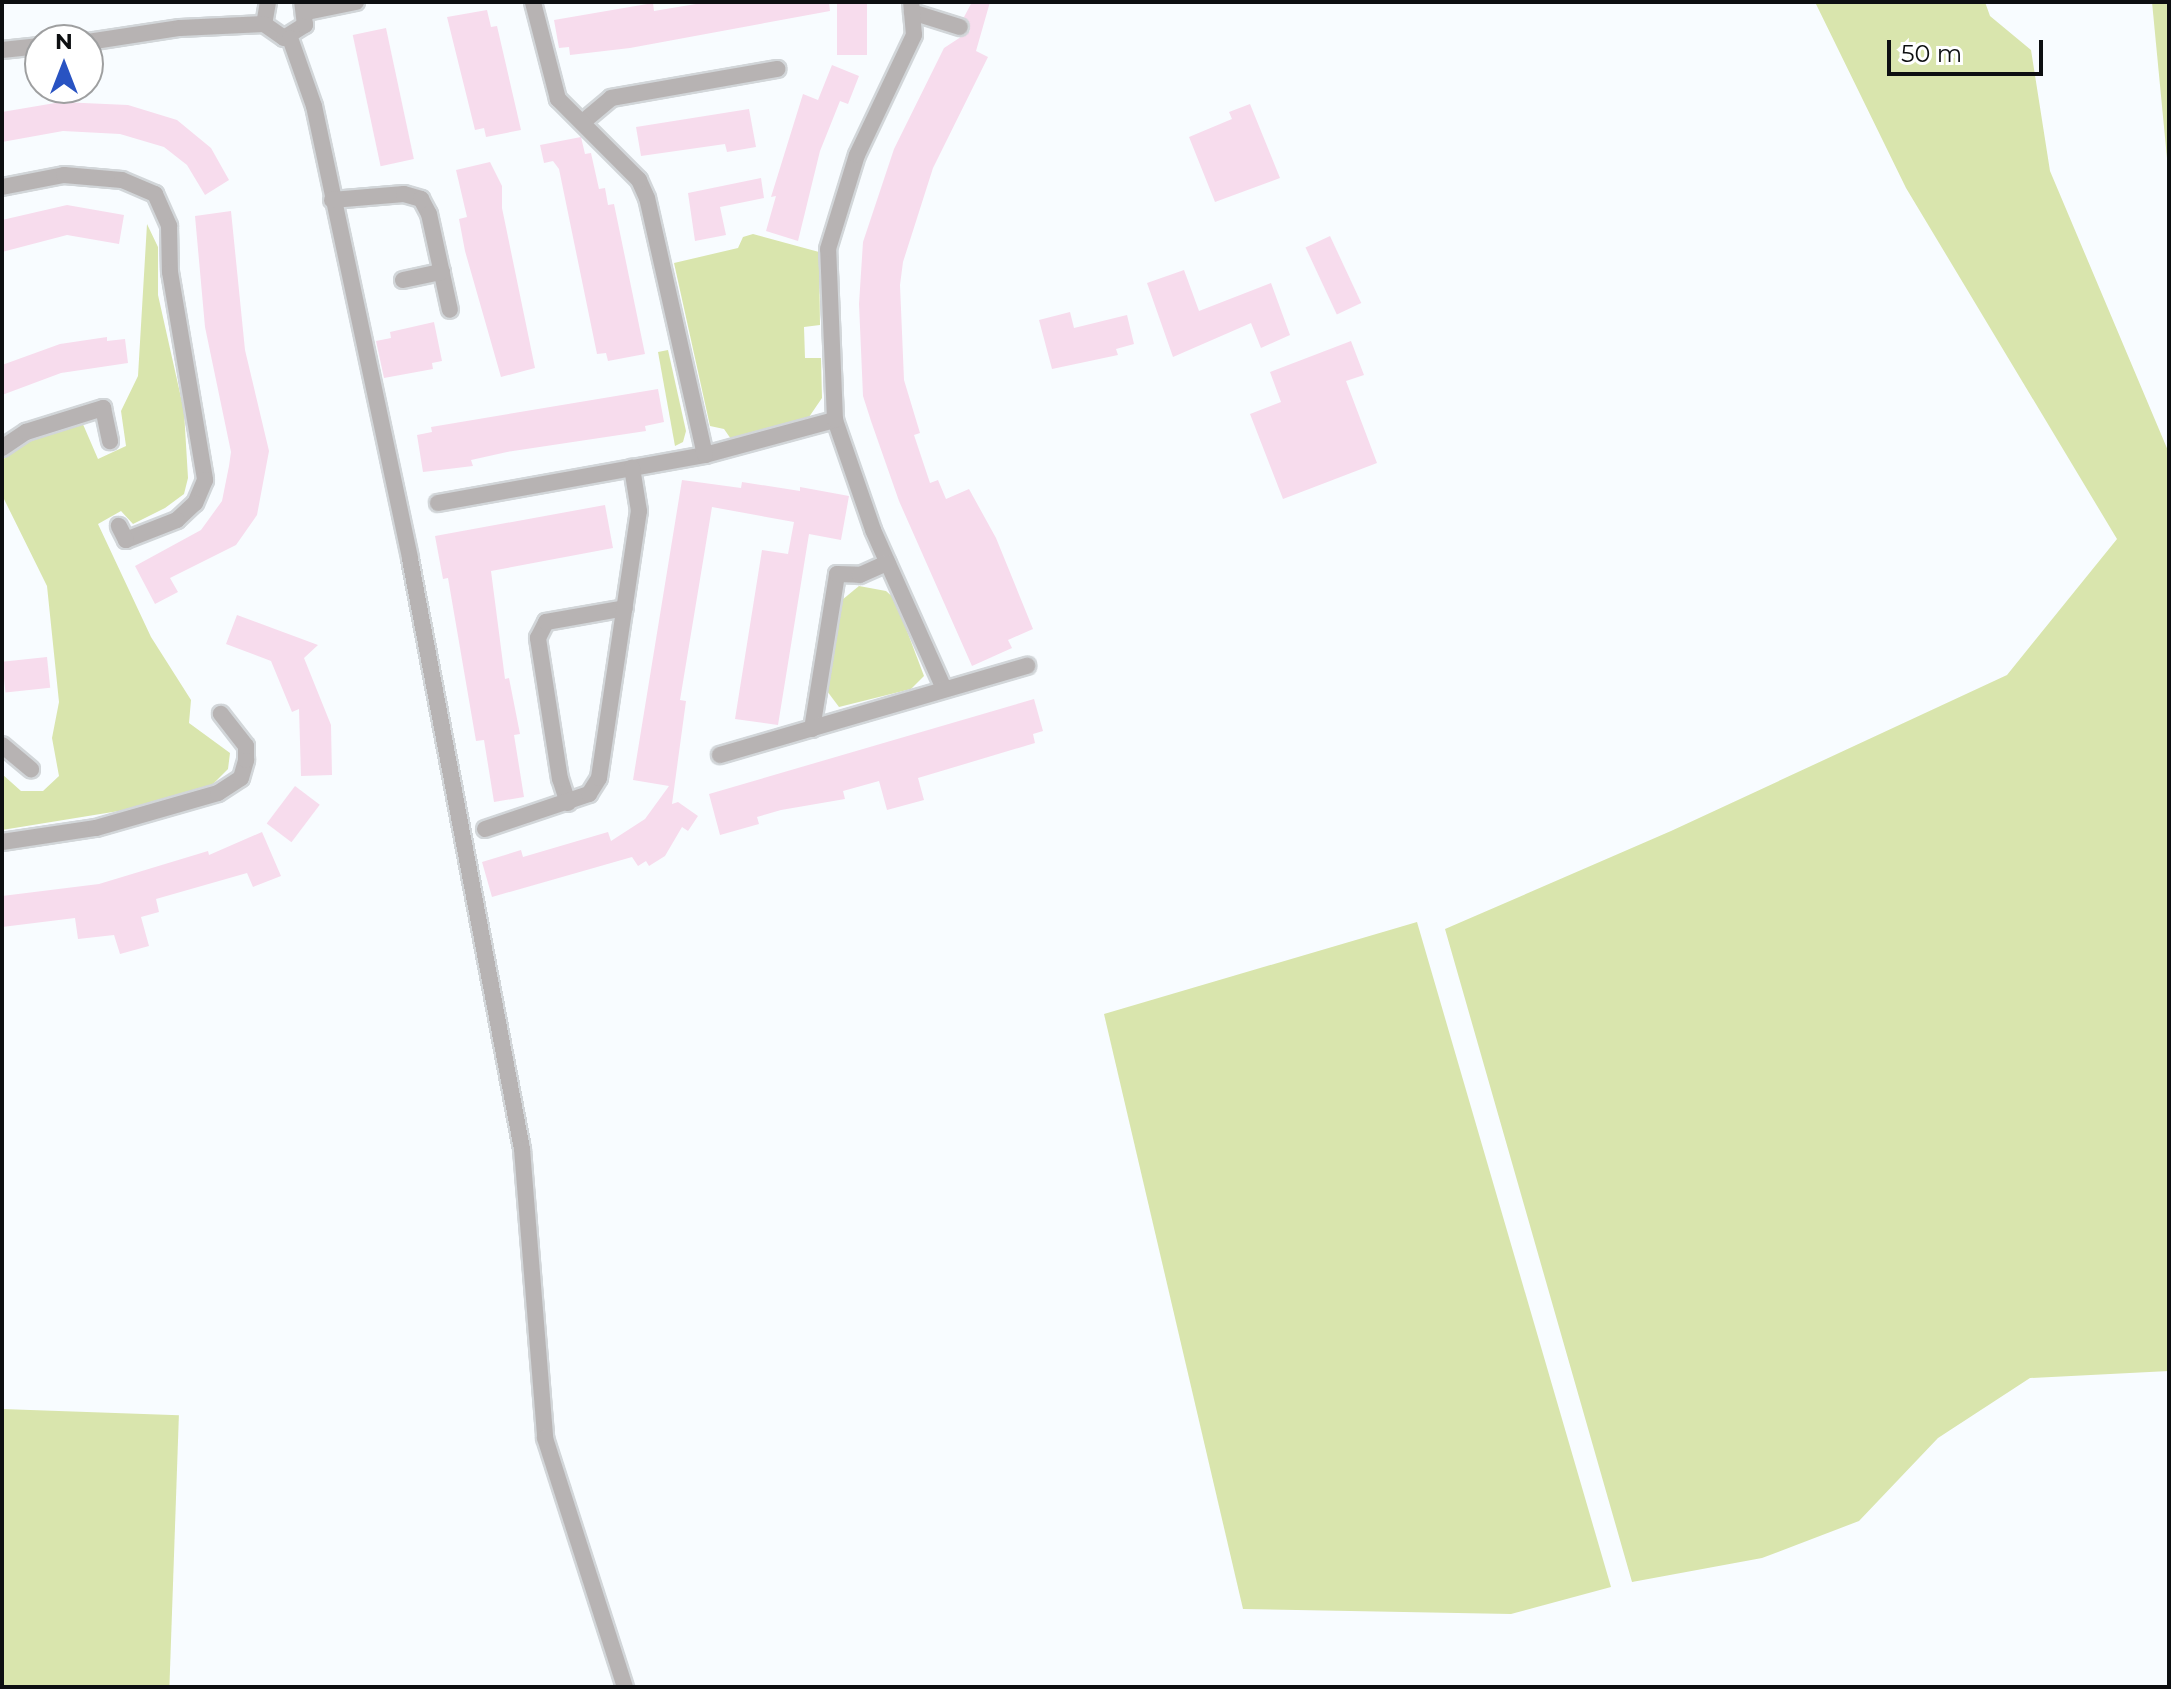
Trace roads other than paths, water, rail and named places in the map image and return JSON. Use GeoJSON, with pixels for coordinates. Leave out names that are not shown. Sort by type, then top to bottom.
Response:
{"type":"FeatureCollection","features":[{"type":"Feature","properties":{"kind":"street"},"geometry":{"type":"LineString","coordinates":[[264,24],[268,2]]}},
{"type":"Feature","properties":{"kind":"street"},"geometry":{"type":"LineString","coordinates":[[104,40],[180,28],[264,24],[277,37],[290,38],[302,31],[305,7],[356,2]]}},
{"type":"Feature","properties":{"kind":"street"},"geometry":{"type":"LineString","coordinates":[[533,2],[558,99],[584,121],[639,180],[647,198],[705,455]]}},
{"type":"Feature","properties":{"kind":"street"},"geometry":{"type":"LineString","coordinates":[[944,689],[887,563],[835,420],[828,249],[857,155],[914,35],[911,7],[960,27]]}},
{"type":"Feature","properties":{"kind":"street"},"geometry":{"type":"LineString","coordinates":[[290,38],[314,106],[410,559],[522,1149],[545,1438],[625,1687]]}},
{"type":"Feature","properties":{"kind":"street"},"geometry":{"type":"LineString","coordinates":[[2,50],[24,48]]}},
{"type":"Feature","properties":{"kind":"street"},"geometry":{"type":"LineString","coordinates":[[584,121],[611,98],[778,69]]}},
{"type":"Feature","properties":{"kind":"street"},"geometry":{"type":"LineString","coordinates":[[2,187],[64,175],[122,180],[155,194],[169,226],[170,272],[205,480],[195,503],[177,520],[126,540],[119,526]]}},
{"type":"Feature","properties":{"kind":"street"},"geometry":{"type":"LineString","coordinates":[[332,200],[404,194],[421,199],[450,310]]}},
{"type":"Feature","properties":{"kind":"street"},"geometry":{"type":"LineString","coordinates":[[403,280],[442,272]]}},
{"type":"Feature","properties":{"kind":"street"},"geometry":{"type":"LineString","coordinates":[[2,448],[26,432],[103,408],[110,441]]}},
{"type":"Feature","properties":{"kind":"street"},"geometry":{"type":"LineString","coordinates":[[438,503],[705,455],[835,420]]}},
{"type":"Feature","properties":{"kind":"street"},"geometry":{"type":"LineString","coordinates":[[485,829],[589,794],[599,778],[639,511],[632,468]]}},
{"type":"Feature","properties":{"kind":"street"},"geometry":{"type":"LineString","coordinates":[[812,729],[837,574],[860,575],[887,563]]}},
{"type":"Feature","properties":{"kind":"street"},"geometry":{"type":"LineString","coordinates":[[568,803],[560,779],[538,638],[546,622],[625,608]]}},
{"type":"Feature","properties":{"kind":"street"},"geometry":{"type":"LineString","coordinates":[[720,755],[1027,666]]}},
{"type":"Feature","properties":{"kind":"street"},"geometry":{"type":"LineString","coordinates":[[2,842],[83,831],[218,793],[241,778],[246,760],[246,746],[221,714]]}},
{"type":"Feature","properties":{"kind":"street"},"geometry":{"type":"LineString","coordinates":[[2,745],[31,769]]}}]}
